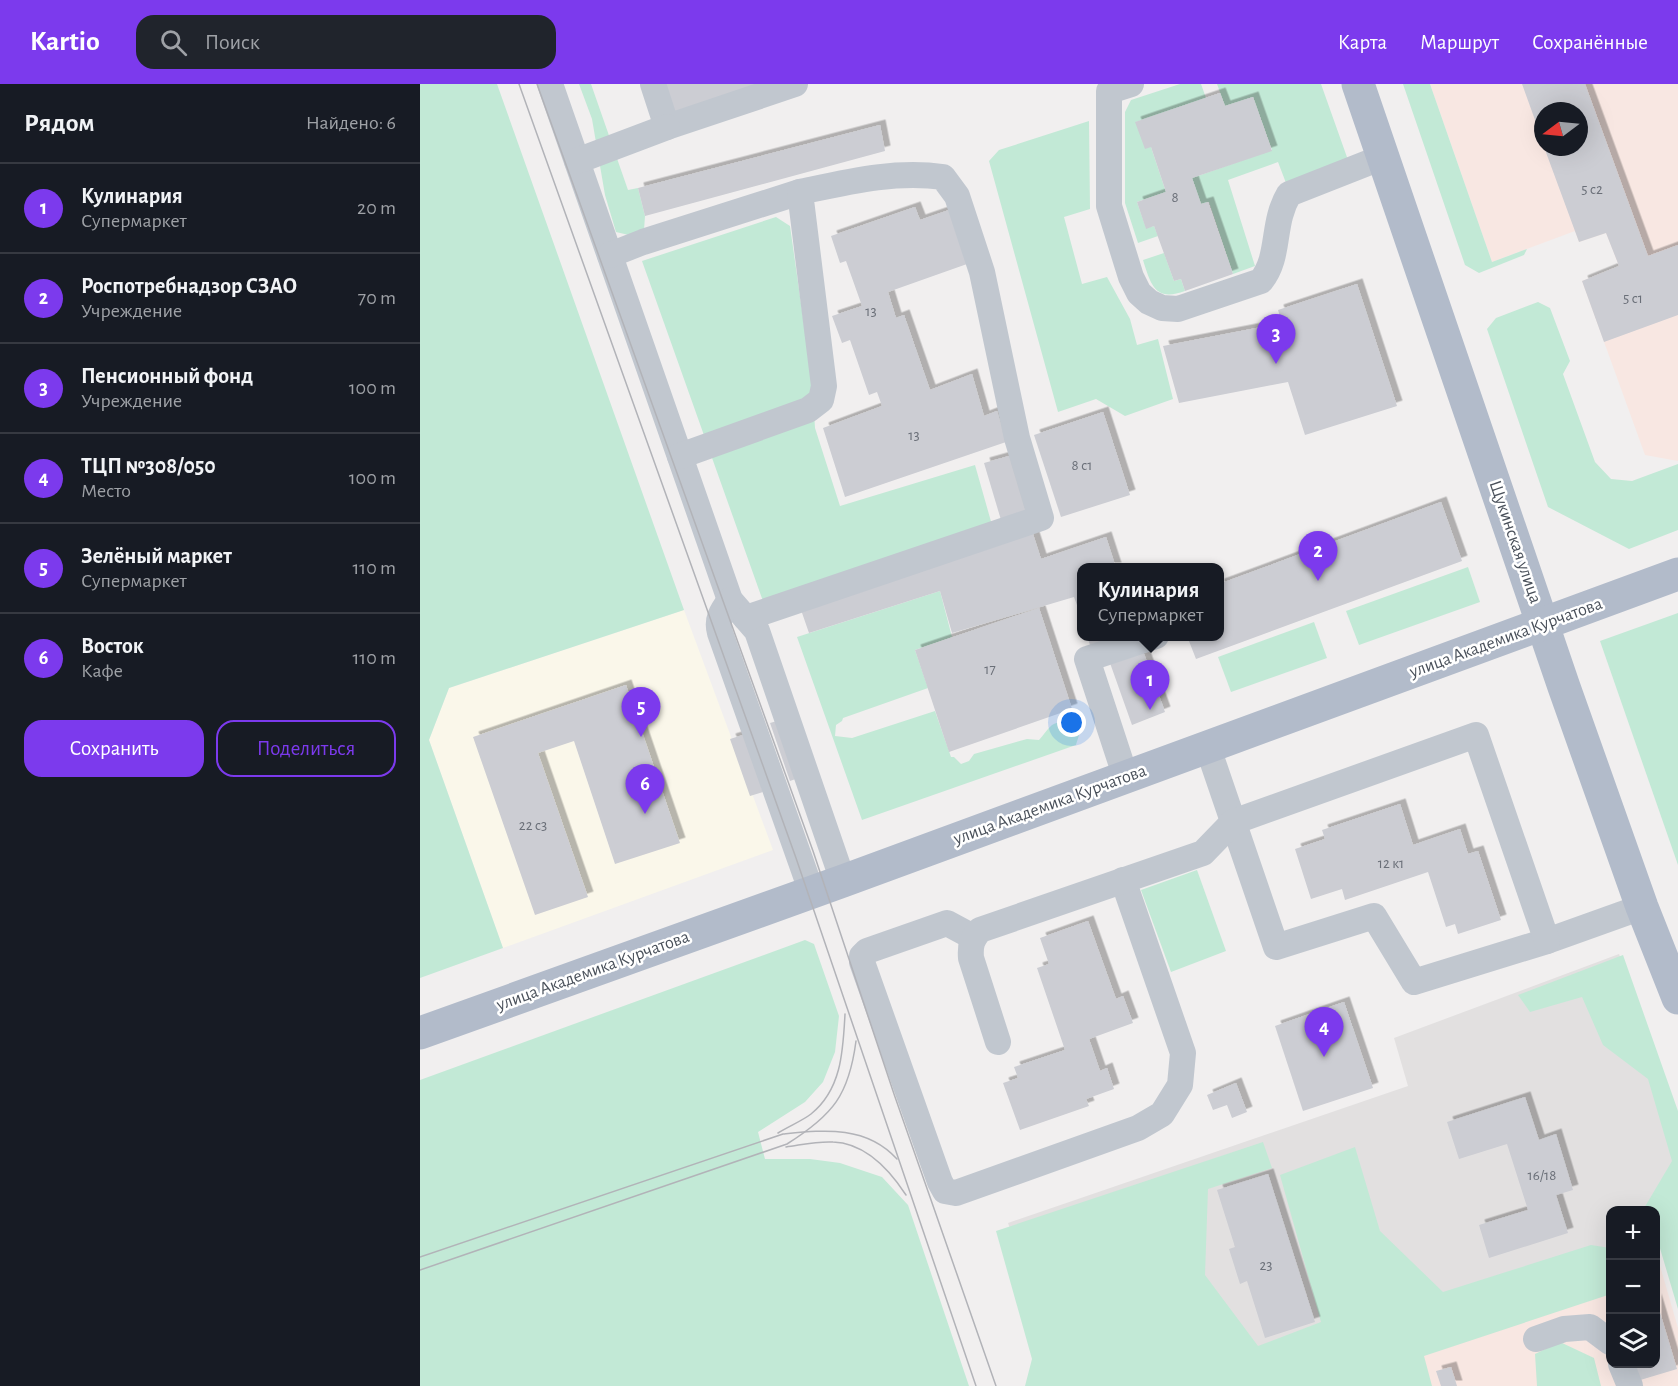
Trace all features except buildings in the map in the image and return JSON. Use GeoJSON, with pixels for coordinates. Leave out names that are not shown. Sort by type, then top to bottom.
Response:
{"type":"FeatureCollection","features":[{"type":"Feature","properties":{"kind":"main road","name":"Щукинская улица"},"geometry":{"type":"LineString","coordinates":[[1358,84],[1642,907],[1678,998]]}},
{"type":"Feature","properties":{"kind":"main road","name":"улица Академика Курчатова"},"geometry":{"type":"LineString","coordinates":[[420,1033],[843,882],[1678,574]]}},
{"type":"Feature","properties":{"kind":"lane"},"geometry":{"type":"LineString","coordinates":[[550,84],[680,456],[738,609],[757,631],[843,882]]}},
{"type":"Feature","properties":{"kind":"lane"},"geometry":{"type":"LineString","coordinates":[[653,84],[667,127]]}},
{"type":"Feature","properties":{"kind":"lane"},"geometry":{"type":"LineString","coordinates":[[577,161],[667,127],[795,84]]}},
{"type":"Feature","properties":{"kind":"lane"},"geometry":{"type":"LineString","coordinates":[[1131,84],[1109,91],[1109,206],[1131,277],[1139,292],[1149,302],[1162,308],[1178,309],[1261,281],[1269,271],[1281,208],[1289,194],[1383,158]]}},
{"type":"Feature","properties":{"kind":"lane"},"geometry":{"type":"LineString","coordinates":[[610,255],[643,242],[800,192],[849,181],[919,174],[943,177],[957,196],[982,272],[1017,438],[1041,518],[720,614],[718,624],[720,633],[812,893]]}},
{"type":"Feature","properties":{"kind":"lane"},"geometry":{"type":"LineString","coordinates":[[680,456],[808,410],[821,400],[824,386],[800,192]]}},
{"type":"Feature","properties":{"kind":"lane"},"geometry":{"type":"LineString","coordinates":[[1126,778],[1087,659],[1141,641]]}},
{"type":"Feature","properties":{"kind":"lane"},"geometry":{"type":"LineString","coordinates":[[998,1042],[971,958],[970,946],[973,937],[980,930],[1203,853],[1233,822],[1476,735],[1546,941]]}},
{"type":"Feature","properties":{"kind":"lane"},"geometry":{"type":"LineString","coordinates":[[1208,747],[1276,947],[1374,916],[1414,982],[1546,941],[1642,907]]}},
{"type":"Feature","properties":{"kind":"lane"},"geometry":{"type":"LineString","coordinates":[[973,937],[947,923],[867,951],[862,956],[862,962],[940,1182],[945,1191],[956,1192],[1138,1128],[1162,1114],[1180,1085],[1183,1053],[1123,880]]}},
{"type":"Feature","properties":{"kind":"lane"},"geometry":{"type":"LineString","coordinates":[[1536,1339],[1564,1329],[1590,1327],[1606,1338]]}},
{"type":"Feature","properties":{"kind":"lane"},"geometry":{"type":"LineString","coordinates":[[1623,1368],[1630,1386]]}},
{"type":"Feature","properties":{"kind":"shaded area"},"geometry":{"type":"Polygon","coordinates":[[[1430,84],[1678,84],[1678,461],[1645,455],[1582,281],[1619,266],[1606,233],[1579,242],[1575,231],[1492,262],[1430,84]]]}},
{"type":"Feature","properties":{"kind":"shaded area"},"geometry":{"type":"Polygon","coordinates":[[[684,610],[773,850],[503,948],[429,740],[449,688],[684,610]]]}},
{"type":"Feature","properties":{"kind":"shaded area"},"geometry":{"type":"Polygon","coordinates":[[[1619,954],[1678,1123],[1678,1214],[1660,1211],[1660,1206],[1606,1206],[1606,1265],[1415,1334],[1064,1386],[1008,1223],[1408,1086],[1394,1038],[1619,954]]]}},
{"type":"Feature","properties":{"kind":"shaded area"},"geometry":{"type":"Polygon","coordinates":[[[1606,1265],[1606,1368],[1660,1368],[1660,1266],[1678,1328],[1678,1386],[1258,1386],[1606,1265]]]}},
{"type":"Feature","properties":{"kind":"green space"},"geometry":{"type":"Polygon","coordinates":[[[420,84],[497,84],[684,610],[449,688],[429,740],[503,948],[420,978],[420,84]]]}},
{"type":"Feature","properties":{"kind":"green space"},"geometry":{"type":"Polygon","coordinates":[[[579,84],[591,84],[628,190],[638,188],[645,216],[644,230],[633,236],[616,232],[605,195],[592,119],[579,84]]]}},
{"type":"Feature","properties":{"kind":"green space"},"geometry":{"type":"Polygon","coordinates":[[[1180,84],[1201,84],[1206,98],[1136,122],[1151,147],[1166,192],[1137,202],[1146,228],[1154,226],[1158,236],[1138,243],[1125,203],[1125,112],[1131,100],[1180,84]]]}},
{"type":"Feature","properties":{"kind":"green space"},"geometry":{"type":"Polygon","coordinates":[[[1217,84],[1321,84],[1348,160],[1286,183],[1278,162],[1228,180],[1255,266],[1233,274],[1209,202],[1201,204],[1192,178],[1272,150],[1253,97],[1225,106],[1217,84]]]}},
{"type":"Feature","properties":{"kind":"green space"},"geometry":{"type":"Polygon","coordinates":[[[1403,84],[1430,84],[1492,262],[1527,249],[1524,255],[1479,273],[1465,265],[1403,84]]]}},
{"type":"Feature","properties":{"kind":"green space"},"geometry":{"type":"Polygon","coordinates":[[[1089,121],[1090,209],[1064,217],[1082,284],[1107,277],[1130,319],[1137,345],[1158,339],[1173,399],[1125,416],[1096,399],[1058,412],[989,161],[999,150],[1089,121]]]}},
{"type":"Feature","properties":{"kind":"green space"},"geometry":{"type":"Polygon","coordinates":[[[776,217],[790,226],[812,381],[815,428],[840,506],[975,465],[992,525],[764,604],[642,261],[776,217]]]}},
{"type":"Feature","properties":{"kind":"green space"},"geometry":{"type":"Polygon","coordinates":[[[1164,253],[1174,281],[1181,279],[1185,291],[1175,294],[1161,293],[1152,284],[1143,260],[1164,253]]]}},
{"type":"Feature","properties":{"kind":"green space"},"geometry":{"type":"Polygon","coordinates":[[[1538,302],[1550,308],[1570,361],[1563,374],[1595,462],[1611,479],[1632,481],[1678,464],[1678,530],[1629,549],[1548,507],[1487,329],[1496,318],[1538,302]]]}},
{"type":"Feature","properties":{"kind":"green space"},"geometry":{"type":"Polygon","coordinates":[[[1468,567],[1480,602],[1359,645],[1346,611],[1468,567]]]}},
{"type":"Feature","properties":{"kind":"green space"},"geometry":{"type":"Polygon","coordinates":[[[940,591],[952,637],[915,650],[928,688],[843,718],[836,725],[835,736],[852,738],[935,711],[951,757],[961,764],[969,761],[974,754],[1027,739],[1039,740],[1052,725],[1060,722],[1076,727],[1079,735],[1076,745],[862,820],[797,637],[940,591]]]}},
{"type":"Feature","properties":{"kind":"green space"},"geometry":{"type":"Polygon","coordinates":[[[1678,613],[1678,865],[1600,641],[1678,613]]]}},
{"type":"Feature","properties":{"kind":"green space"},"geometry":{"type":"Polygon","coordinates":[[[1314,622],[1327,658],[1231,692],[1218,657],[1314,622]]]}},
{"type":"Feature","properties":{"kind":"green space"},"geometry":{"type":"Polygon","coordinates":[[[1197,870],[1226,951],[1171,972],[1141,890],[1197,870]]]}},
{"type":"Feature","properties":{"kind":"green space"},"geometry":{"type":"Polygon","coordinates":[[[805,940],[814,944],[839,1016],[835,1052],[823,1082],[805,1102],[758,1132],[765,1159],[810,1159],[840,1163],[882,1177],[908,1205],[969,1386],[420,1386],[420,1080],[805,940]]]}},
{"type":"Feature","properties":{"kind":"green space"},"geometry":{"type":"Polygon","coordinates":[[[1623,955],[1678,1111],[1678,1309],[1660,1248],[1660,1206],[1645,1206],[1672,1161],[1648,1079],[1603,1045],[1582,997],[1530,1012],[1518,995],[1623,955]]]}},
{"type":"Feature","properties":{"kind":"green space"},"geometry":{"type":"Polygon","coordinates":[[[1263,1142],[1272,1168],[1208,1189],[1205,1275],[1258,1346],[1321,1322],[1280,1175],[1355,1147],[1380,1231],[1443,1292],[1591,1245],[1606,1247],[1606,1296],[1424,1356],[1432,1386],[1025,1386],[1032,1359],[996,1231],[1263,1142]]]}},
{"type":"Feature","properties":{"kind":"green space"},"geometry":{"type":"Polygon","coordinates":[[[1560,1342],[1594,1358],[1601,1386],[1537,1386],[1535,1354],[1560,1342]]]}},
{"type":"Feature","properties":{"kind":"tram line"},"geometry":{"type":"LineString","coordinates":[[519,84],[796,858],[976,1386]]}},
{"type":"Feature","properties":{"kind":"tram line"},"geometry":{"type":"LineString","coordinates":[[537,84],[813,851],[894,1094],[996,1386]]}},
{"type":"Feature","properties":{"kind":"tram line"},"geometry":{"type":"LineString","coordinates":[[778,1133],[811,1114],[829,1093],[842,1055],[845,1014]]}},
{"type":"Feature","properties":{"kind":"tram line"},"geometry":{"type":"LineString","coordinates":[[420,1270],[787,1144],[816,1123],[836,1102],[849,1076],[856,1041]]}},
{"type":"Feature","properties":{"kind":"tram line"},"geometry":{"type":"LineString","coordinates":[[420,1257],[783,1134],[829,1131],[858,1135],[872,1140],[897,1159]]}},
{"type":"Feature","properties":{"kind":"tram line"},"geometry":{"type":"LineString","coordinates":[[786,1147],[827,1142],[845,1143],[856,1147],[884,1167],[906,1195]]}},
{"type":"Feature","properties":{"kind":"place","name":"Пенсионный фонд"},"geometry":{"type":"Point","coordinates":[1276,364]}},
{"type":"Feature","properties":{"kind":"place","name":"Роспотребнадзор СЗАО"},"geometry":{"type":"Point","coordinates":[1318,581]}},
{"type":"Feature","properties":{"kind":"place","name":"Кулинария"},"geometry":{"type":"Point","coordinates":[1150,710]}},
{"type":"Feature","properties":{"kind":"place","name":"Зелёный маркет"},"geometry":{"type":"Point","coordinates":[641,737]}},
{"type":"Feature","properties":{"kind":"place","name":"Восток"},"geometry":{"type":"Point","coordinates":[645,814]}},
{"type":"Feature","properties":{"kind":"place","name":"ТЦП №308/050"},"geometry":{"type":"Point","coordinates":[1324,1057]}}]}
